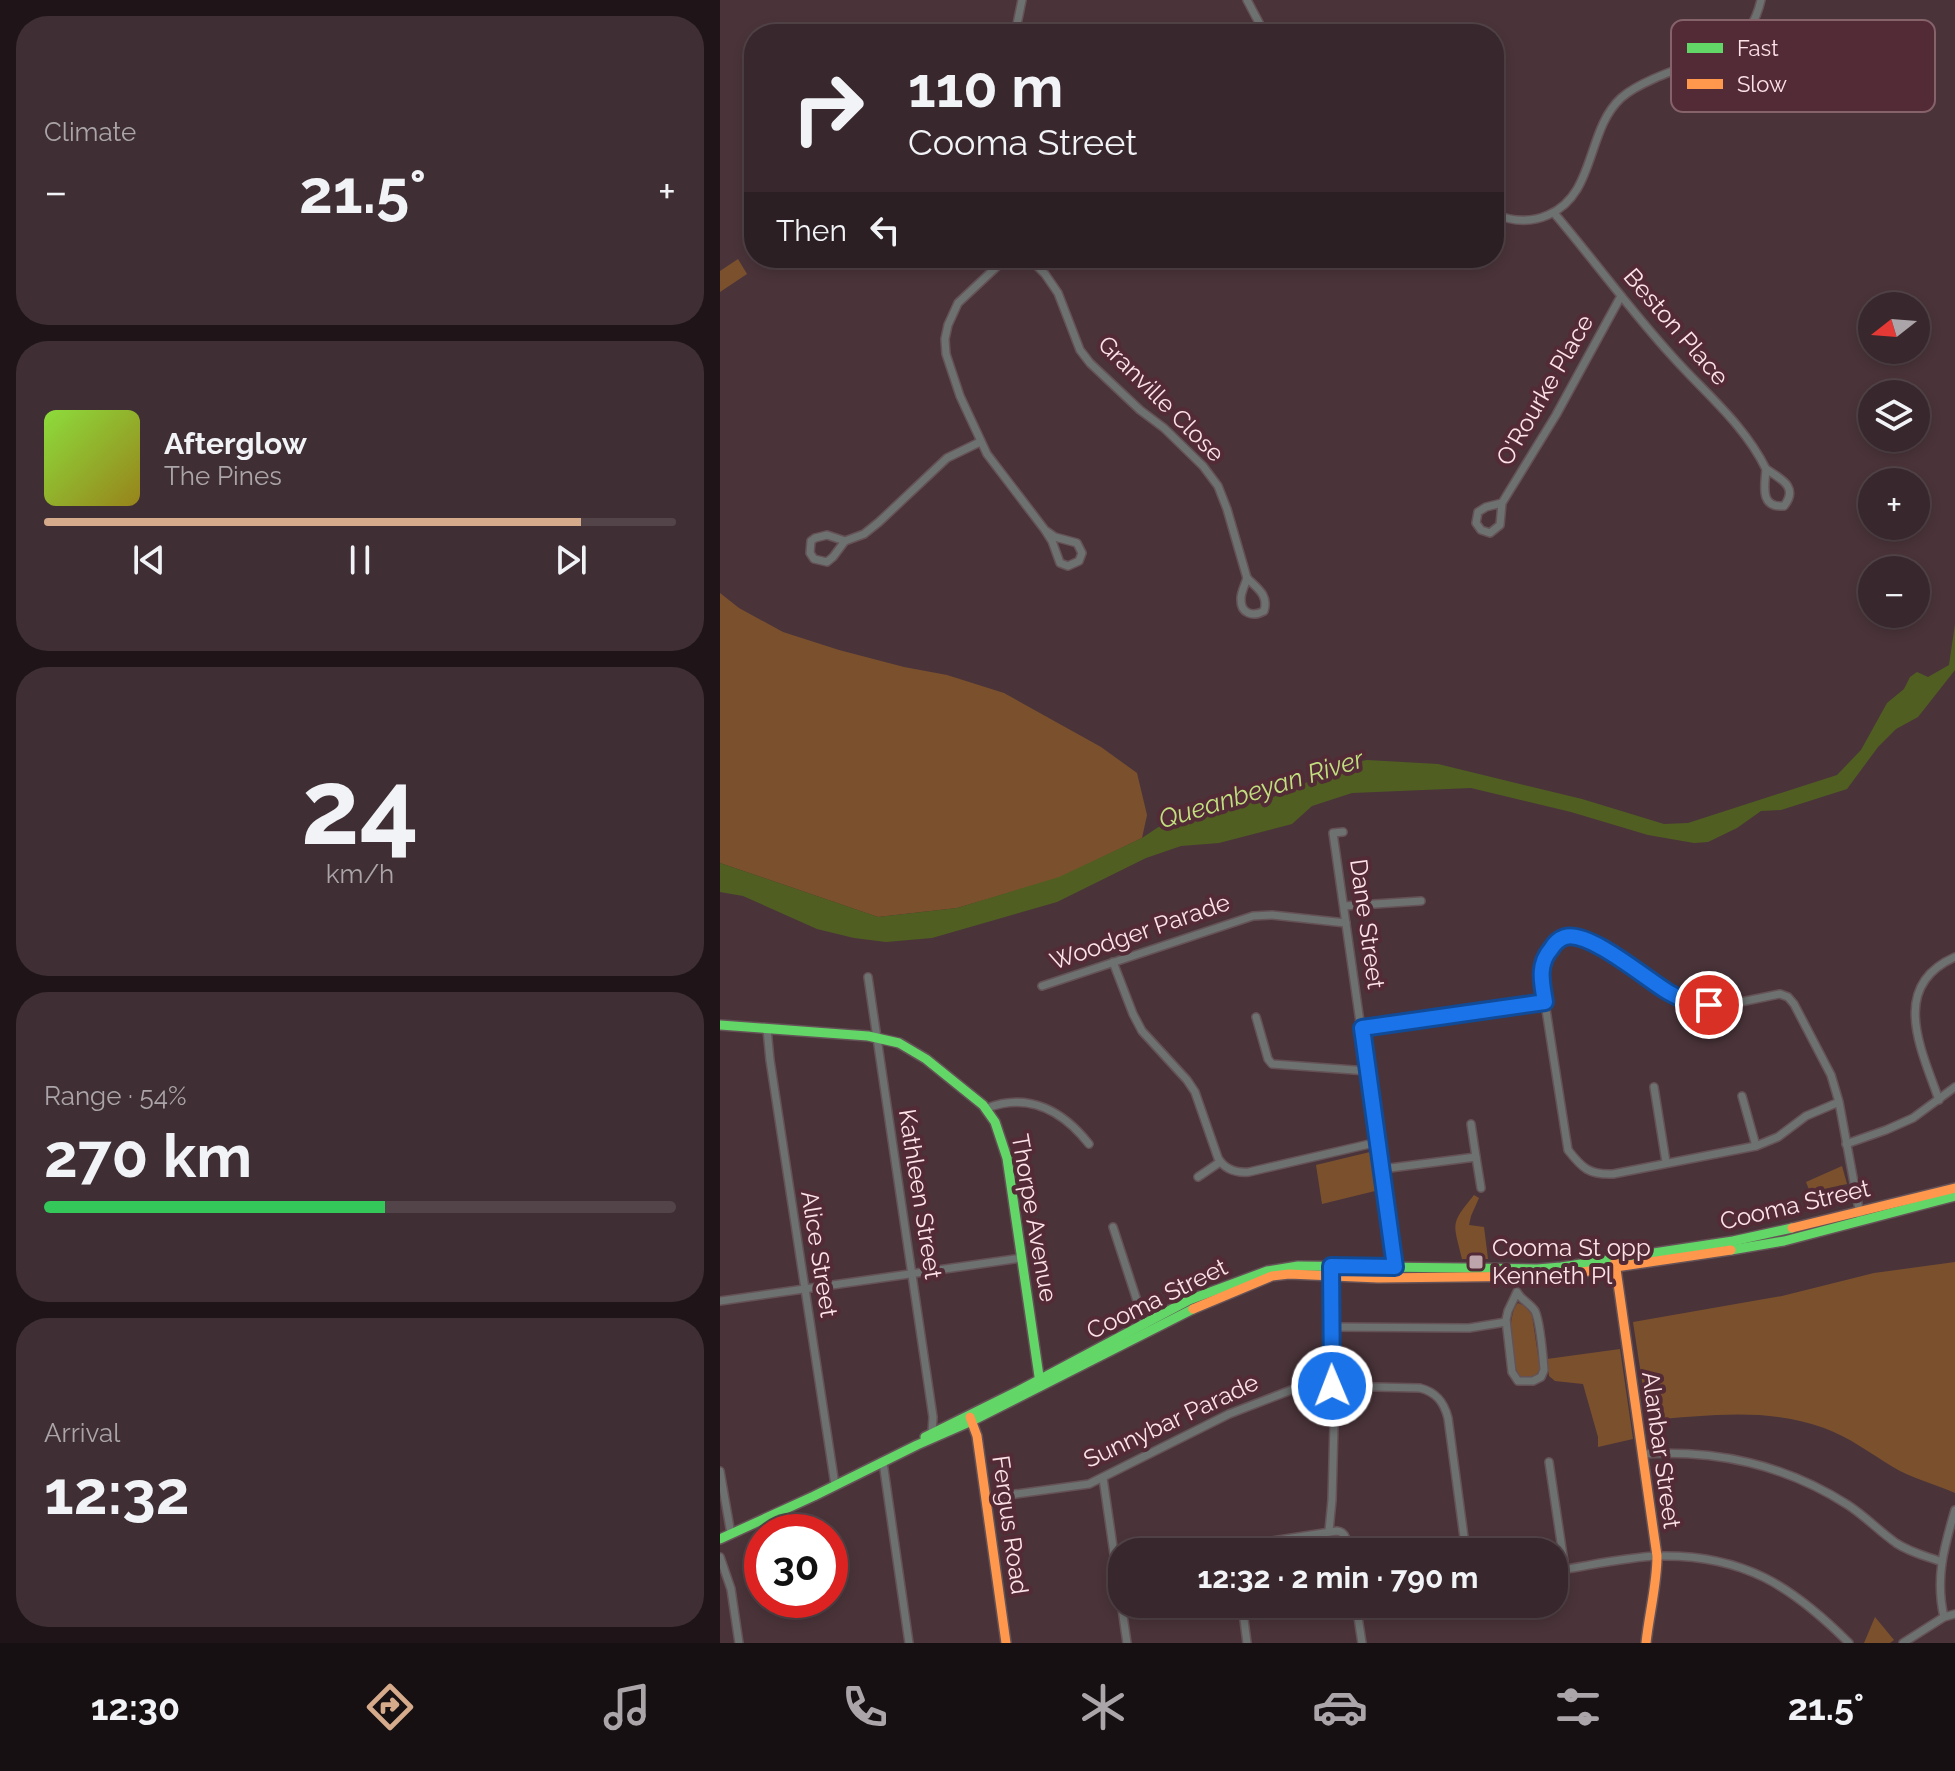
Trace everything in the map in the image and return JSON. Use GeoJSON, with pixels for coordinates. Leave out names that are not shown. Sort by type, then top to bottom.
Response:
{"type":"FeatureCollection","features":[{"type":"Feature","properties":{"kind":"main road","name":"Thorpe Avenue"},"geometry":{"type":"LineString","coordinates":[[720,1025],[894,1041],[908,1047],[969,1090],[987,1108],[1004,1144],[1040,1383]]}},
{"type":"Feature","properties":{"kind":"main road","name":"Cooma Street"},"geometry":{"type":"LineString","coordinates":[[1331,1271],[1395,1267],[1560,1276],[1615,1263],[1700,1255],[1784,1241],[1955,1188]]}},
{"type":"Feature","properties":{"kind":"main road","name":"Cooma Street"},"geometry":{"type":"LineString","coordinates":[[1860,1216],[1955,1196]]}},
{"type":"Feature","properties":{"kind":"main road","name":"Alanbar Street"},"geometry":{"type":"LineString","coordinates":[[1615,1263],[1657,1556],[1648,1641]]}},
{"type":"Feature","properties":{"kind":"main road","name":"Cooma Street"},"geometry":{"type":"LineString","coordinates":[[720,1539],[941,1436],[1145,1327],[1189,1300],[1267,1271],[1287,1267],[1378,1278],[1517,1273]]}},
{"type":"Feature","properties":{"kind":"main road"},"geometry":{"type":"LineString","coordinates":[[1353,1276],[1374,1274],[1395,1267],[1404,1275],[1436,1278]]}},
{"type":"Feature","properties":{"kind":"main road","name":"Cooma Street"},"geometry":{"type":"LineString","coordinates":[[917,1445],[932,1433],[970,1418]]}},
{"type":"Feature","properties":{"kind":"main road","name":"Fergus Road"},"geometry":{"type":"LineString","coordinates":[[970,1418],[977,1436],[1006,1643]]}},
{"type":"Feature","properties":{"kind":"street"},"geometry":{"type":"LineString","coordinates":[[1017,24],[1022,0]]}},
{"type":"Feature","properties":{"kind":"street"},"geometry":{"type":"LineString","coordinates":[[1247,0],[1260,24]]}},
{"type":"Feature","properties":{"kind":"street"},"geometry":{"type":"LineString","coordinates":[[1755,20],[1761,0]]}},
{"type":"Feature","properties":{"kind":"street"},"geometry":{"type":"LineString","coordinates":[[1504,217],[1529,221],[1554,213],[1564,206],[1578,187],[1615,104],[1636,88],[1671,74]]}},
{"type":"Feature","properties":{"kind":"street","name":"Beston Place"},"geometry":{"type":"LineString","coordinates":[[1554,213],[1621,296],[1757,449],[1766,469],[1765,496],[1774,506],[1784,506],[1790,495],[1787,483],[1766,469]]}},
{"type":"Feature","properties":{"kind":"street"},"geometry":{"type":"LineString","coordinates":[[995,268],[958,303],[945,339],[946,354],[949,369],[980,442],[1006,482],[1045,530],[1057,559],[1064,565],[1072,566],[1079,561],[1082,553],[1077,543],[1055,537],[1045,530]]}},
{"type":"Feature","properties":{"kind":"street","name":"Granville Close"},"geometry":{"type":"LineString","coordinates":[[1039,268],[1058,293],[1080,350],[1090,363],[1164,428],[1203,466],[1218,486],[1247,578],[1265,600],[1264,611],[1259,614],[1245,612],[1241,606],[1247,578]]}},
{"type":"Feature","properties":{"kind":"street","name":"O'Rourke Place"},"geometry":{"type":"LineString","coordinates":[[1502,503],[1478,512],[1476,523],[1481,530],[1490,533],[1497,529],[1502,520],[1502,503],[1556,415],[1621,296]]}},
{"type":"Feature","properties":{"kind":"street"},"geometry":{"type":"LineString","coordinates":[[845,541],[820,536],[811,541],[810,553],[814,559],[827,562],[845,541],[872,528],[947,458],[980,442]]}},
{"type":"Feature","properties":{"kind":"street"},"geometry":{"type":"LineString","coordinates":[[1056,553],[1058,545],[1069,540]]}},
{"type":"Feature","properties":{"kind":"street","name":"Dane Street"},"geometry":{"type":"LineString","coordinates":[[1343,832],[1333,833],[1395,1267]]}},
{"type":"Feature","properties":{"kind":"street"},"geometry":{"type":"LineString","coordinates":[[1344,906],[1421,901]]}},
{"type":"Feature","properties":{"kind":"street","name":"Woodger Parade"},"geometry":{"type":"LineString","coordinates":[[1042,986],[1253,916],[1272,915],[1346,923]]}},
{"type":"Feature","properties":{"kind":"street"},"geometry":{"type":"LineString","coordinates":[[1839,1102],[1806,1116],[1778,1137],[1756,1146],[1613,1174],[1591,1172],[1568,1150],[1541,973],[1544,957],[1555,943],[1567,936],[1582,937],[1626,962],[1669,993],[1693,1004],[1726,1005],[1780,994],[1788,997],[1831,1075],[1839,1102],[1860,1216]]}},
{"type":"Feature","properties":{"kind":"street"},"geometry":{"type":"LineString","coordinates":[[1939,1100],[1921,1043],[1914,1006],[1923,979],[1955,957]]}},
{"type":"Feature","properties":{"kind":"street"},"geometry":{"type":"LineString","coordinates":[[1113,962],[1142,1031],[1193,1088],[1220,1162],[1230,1170],[1243,1172],[1378,1142]]}},
{"type":"Feature","properties":{"kind":"street","name":"Kathleen Street"},"geometry":{"type":"LineString","coordinates":[[867,977],[933,1417],[932,1433]]}},
{"type":"Feature","properties":{"kind":"street"},"geometry":{"type":"LineString","coordinates":[[1362,1028],[1545,1002]]}},
{"type":"Feature","properties":{"kind":"street"},"geometry":{"type":"LineString","coordinates":[[1256,1017],[1267,1057],[1272,1064],[1368,1071]]}},
{"type":"Feature","properties":{"kind":"street","name":"Alice Street"},"geometry":{"type":"LineString","coordinates":[[767,1029],[835,1485]]}},
{"type":"Feature","properties":{"kind":"street"},"geometry":{"type":"LineString","coordinates":[[1654,1087],[1666,1162]]}},
{"type":"Feature","properties":{"kind":"street"},"geometry":{"type":"LineString","coordinates":[[1846,1144],[1913,1118],[1955,1087]]}},
{"type":"Feature","properties":{"kind":"street"},"geometry":{"type":"LineString","coordinates":[[1742,1096],[1756,1146]]}},
{"type":"Feature","properties":{"kind":"street"},"geometry":{"type":"LineString","coordinates":[[987,1108],[1011,1101],[1036,1106],[1064,1118],[1089,1144]]}},
{"type":"Feature","properties":{"kind":"street"},"geometry":{"type":"LineString","coordinates":[[1471,1124],[1481,1188]]}},
{"type":"Feature","properties":{"kind":"street"},"geometry":{"type":"LineString","coordinates":[[1382,1169],[1476,1157]]}},
{"type":"Feature","properties":{"kind":"street"},"geometry":{"type":"LineString","coordinates":[[1198,1177],[1220,1162]]}},
{"type":"Feature","properties":{"kind":"street"},"geometry":{"type":"LineString","coordinates":[[1113,1227],[1145,1327]]}},
{"type":"Feature","properties":{"kind":"street"},"geometry":{"type":"LineString","coordinates":[[720,1301],[1022,1258]]}},
{"type":"Feature","properties":{"kind":"street"},"geometry":{"type":"LineString","coordinates":[[1329,1531],[1333,1386],[1331,1271]]}},
{"type":"Feature","properties":{"kind":"street"},"geometry":{"type":"LineString","coordinates":[[1517,1273],[1517,1292],[1506,1322],[1514,1377],[1520,1382],[1529,1382],[1539,1379],[1544,1365],[1536,1316],[1517,1292]]}},
{"type":"Feature","properties":{"kind":"street"},"geometry":{"type":"LineString","coordinates":[[1331,1327],[1469,1328],[1506,1322]]}},
{"type":"Feature","properties":{"kind":"street","name":"Sunnybar Parade"},"geometry":{"type":"LineString","coordinates":[[986,1498],[1089,1484],[1229,1414],[1299,1387],[1420,1388],[1436,1395],[1446,1409],[1464,1538]]}},
{"type":"Feature","properties":{"kind":"street"},"geometry":{"type":"LineString","coordinates":[[933,1417],[943,1428]]}},
{"type":"Feature","properties":{"kind":"street"},"geometry":{"type":"LineString","coordinates":[[1642,1454],[1711,1456],[1764,1465],[1793,1475],[1851,1507],[1896,1543],[1917,1555],[1942,1562]]}},
{"type":"Feature","properties":{"kind":"street"},"geometry":{"type":"LineString","coordinates":[[883,1462],[909,1643]]}},
{"type":"Feature","properties":{"kind":"street"},"geometry":{"type":"LineString","coordinates":[[1549,1462],[1560,1538]]}},
{"type":"Feature","properties":{"kind":"street"},"geometry":{"type":"LineString","coordinates":[[720,1471],[731,1534]]}},
{"type":"Feature","properties":{"kind":"street"},"geometry":{"type":"LineString","coordinates":[[1103,1478],[1114,1538]]}},
{"type":"Feature","properties":{"kind":"street"},"geometry":{"type":"LineString","coordinates":[[1944,1617],[1939,1579],[1955,1510]]}},
{"type":"Feature","properties":{"kind":"street"},"geometry":{"type":"LineString","coordinates":[[1294,1538],[1329,1531],[1341,1532],[1346,1538]]}},
{"type":"Feature","properties":{"kind":"street"},"geometry":{"type":"LineString","coordinates":[[1568,1569],[1657,1556],[1723,1562],[1756,1573],[1783,1587],[1819,1613],[1849,1643]]}},
{"type":"Feature","properties":{"kind":"street"},"geometry":{"type":"LineString","coordinates":[[720,1557],[731,1589],[739,1643]]}},
{"type":"Feature","properties":{"kind":"street"},"geometry":{"type":"LineString","coordinates":[[1903,1643],[1944,1617],[1955,1614]]}},
{"type":"Feature","properties":{"kind":"street"},"geometry":{"type":"LineString","coordinates":[[1124,1618],[1127,1643]]}},
{"type":"Feature","properties":{"kind":"street"},"geometry":{"type":"LineString","coordinates":[[1244,1618],[1247,1643]]}},
{"type":"Feature","properties":{"kind":"street"},"geometry":{"type":"LineString","coordinates":[[1358,1618],[1362,1643]]}},
{"type":"Feature","properties":{"kind":"shaded area"},"geometry":{"type":"Polygon","coordinates":[[[738,259],[747,274],[720,292],[720,271],[738,259]]]}},
{"type":"Feature","properties":{"kind":"shaded area"},"geometry":{"type":"Polygon","coordinates":[[[720,593],[739,608],[783,632],[839,650],[947,675],[1004,693],[1101,747],[1137,773],[1147,815],[1142,838],[1059,878],[957,908],[878,917],[720,863],[720,593]]]}},
{"type":"Feature","properties":{"kind":"shaded area","name":"Queanbeyan River"},"geometry":{"type":"Polygon","coordinates":[[[1955,624],[1955,670],[1918,717],[1896,729],[1878,747],[1847,789],[1781,810],[1761,811],[1737,828],[1708,842],[1694,843],[1648,835],[1571,812],[1471,788],[1352,793],[1312,806],[1292,824],[1219,843],[1181,846],[1146,858],[1057,902],[932,938],[886,942],[854,938],[817,929],[743,896],[720,892],[720,863],[878,917],[957,908],[1059,877],[1142,838],[1169,820],[1210,803],[1271,798],[1351,763],[1367,760],[1438,764],[1582,799],[1664,824],[1688,823],[1837,775],[1861,750],[1887,703],[1904,689],[1910,677],[1917,672],[1928,677],[1949,665],[1955,624]]]}},
{"type":"Feature","properties":{"kind":"shaded area"},"geometry":{"type":"Polygon","coordinates":[[[1370,1152],[1375,1191],[1322,1204],[1316,1165],[1370,1152]]]}},
{"type":"Feature","properties":{"kind":"shaded area"},"geometry":{"type":"Polygon","coordinates":[[[1842,1166],[1847,1184],[1810,1192],[1806,1182],[1842,1166]]]}},
{"type":"Feature","properties":{"kind":"shaded area"},"geometry":{"type":"Polygon","coordinates":[[[1474,1195],[1479,1198],[1469,1225],[1484,1227],[1488,1259],[1462,1259],[1457,1237],[1457,1218],[1474,1195]]]}},
{"type":"Feature","properties":{"kind":"shaded area"},"geometry":{"type":"Polygon","coordinates":[[[1955,1262],[1955,1493],[1900,1471],[1851,1441],[1802,1421],[1759,1415],[1648,1420],[1633,1322],[1782,1296],[1874,1273],[1955,1262]]]}},
{"type":"Feature","properties":{"kind":"shaded area"},"geometry":{"type":"Polygon","coordinates":[[[1518,1303],[1532,1315],[1540,1369],[1530,1378],[1521,1377],[1512,1352],[1512,1318],[1518,1303]]]}},
{"type":"Feature","properties":{"kind":"shaded area"},"geometry":{"type":"Polygon","coordinates":[[[1620,1349],[1633,1439],[1598,1447],[1583,1384],[1555,1381],[1549,1376],[1547,1359],[1620,1349]]]}},
{"type":"Feature","properties":{"kind":"shaded area"},"geometry":{"type":"Polygon","coordinates":[[[1875,1617],[1894,1640],[1890,1643],[1864,1643],[1875,1617]]]}},
{"type":"Feature","properties":{"kind":"traffic: fast"},"geometry":{"type":"LineString","coordinates":[[720,1025],[868,1036],[899,1043],[926,1059],[983,1105],[995,1122],[1007,1158],[1040,1383]]}},
{"type":"Feature","properties":{"kind":"traffic: fast"},"geometry":{"type":"LineString","coordinates":[[1731,1250],[1784,1241],[1955,1196]]}},
{"type":"Feature","properties":{"kind":"traffic: fast"},"geometry":{"type":"LineString","coordinates":[[925,1437],[1189,1300],[1267,1271],[1298,1266],[1537,1269],[1733,1241],[1792,1228]]}},
{"type":"Feature","properties":{"kind":"traffic: fast"},"geometry":{"type":"LineString","coordinates":[[720,1539],[972,1421],[1193,1309]]}},
{"type":"Feature","properties":{"kind":"traffic: slow"},"geometry":{"type":"LineString","coordinates":[[1792,1228],[1955,1188]]}},
{"type":"Feature","properties":{"kind":"traffic: slow"},"geometry":{"type":"LineString","coordinates":[[1193,1309],[1272,1276],[1289,1274],[1378,1278],[1555,1276],[1731,1250]]}},
{"type":"Feature","properties":{"kind":"traffic: slow"},"geometry":{"type":"LineString","coordinates":[[1615,1262],[1657,1556],[1646,1643]]}},
{"type":"Feature","properties":{"kind":"traffic: slow"},"geometry":{"type":"LineString","coordinates":[[970,1417],[977,1436],[1006,1643]]}},
{"type":"Feature","properties":{"kind":"place","name":"Cooma St opp Kenneth Pl"},"geometry":{"type":"Point","coordinates":[1476,1262]}},
{"type":"Feature","properties":{"kind":"route"},"geometry":{"type":"LineString","coordinates":[[1332,1386],[1331,1266],[1395,1267],[1362,1028],[1545,1002],[1541,973],[1544,957],[1555,943],[1567,936],[1582,937],[1599,946],[1669,993],[1693,1004],[1709,1005]]}}]}
